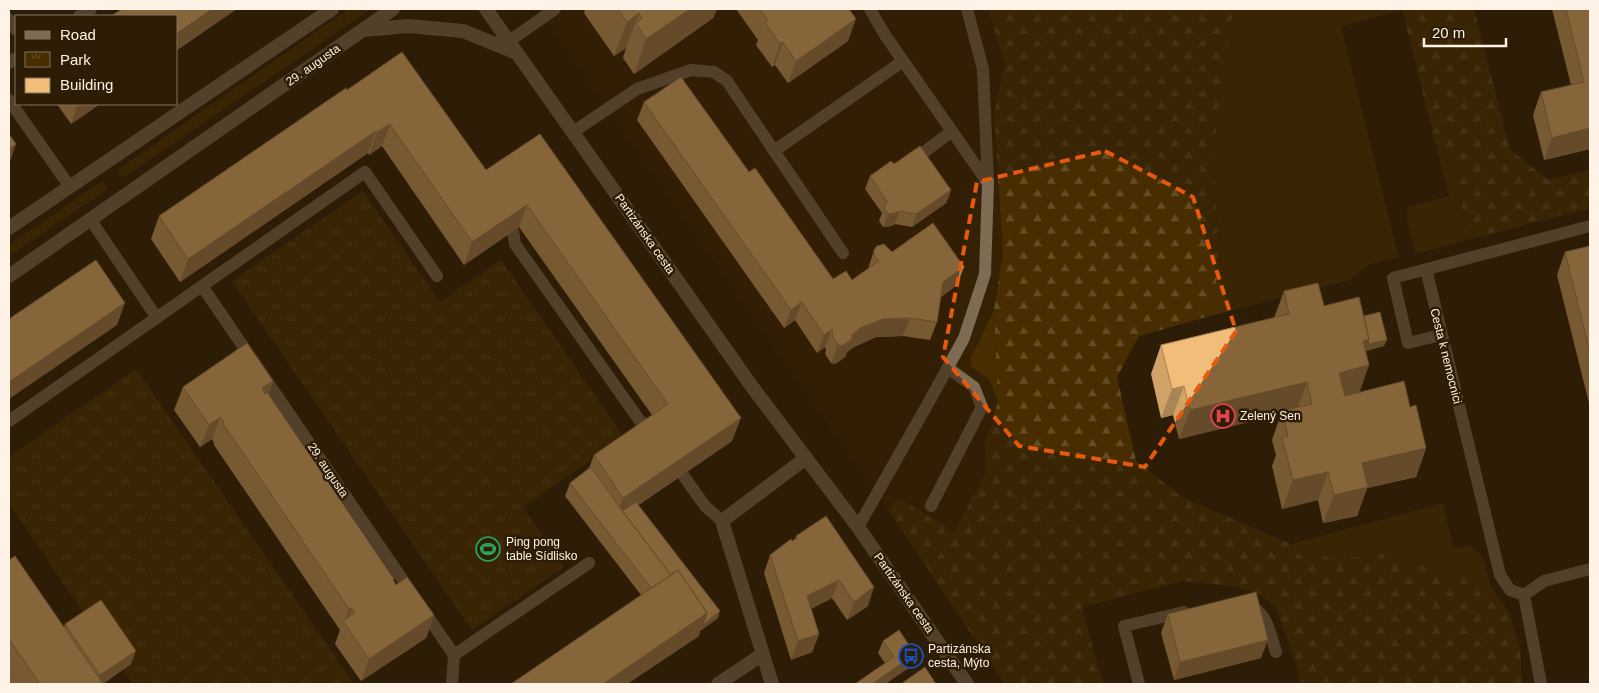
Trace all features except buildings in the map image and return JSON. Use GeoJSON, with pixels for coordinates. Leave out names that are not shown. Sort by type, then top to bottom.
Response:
{"type":"FeatureCollection","features":[{"type":"Feature","properties":{"kind":"street"},"geometry":{"type":"LineString","coordinates":[[9,228],[332,9]]}},
{"type":"Feature","properties":{"kind":"street","name":"29. augusta"},"geometry":{"type":"LineString","coordinates":[[9,276],[393,9]]}},
{"type":"Feature","properties":{"kind":"street","name":"Partizánska cesta"},"geometry":{"type":"LineString","coordinates":[[486,9],[747,380],[858,527],[967,684]]}},
{"type":"Feature","properties":{"kind":"street","name":"29. augusta"},"geometry":{"type":"LineString","coordinates":[[363,30],[408,26],[463,31],[518,54]]}},
{"type":"Feature","properties":{"kind":"street"},"geometry":{"type":"LineString","coordinates":[[772,684],[722,522],[806,458]]}},
{"type":"Feature","properties":{"kind":"street"},"geometry":{"type":"LineString","coordinates":[[718,684],[763,654]]}},
{"type":"Feature","properties":{"kind":"lane"},"geometry":{"type":"LineString","coordinates":[[509,41],[556,9]]}},
{"type":"Feature","properties":{"kind":"lane"},"geometry":{"type":"LineString","coordinates":[[870,9],[885,35],[988,183]]}},
{"type":"Feature","properties":{"kind":"lane"},"geometry":{"type":"LineString","coordinates":[[858,527],[964,338],[985,274],[988,183],[983,69],[967,9]]}},
{"type":"Feature","properties":{"kind":"lane"},"geometry":{"type":"LineString","coordinates":[[774,151],[903,61]]}},
{"type":"Feature","properties":{"kind":"lane"},"geometry":{"type":"LineString","coordinates":[[573,132],[637,89],[691,70],[714,72],[727,81],[843,253]]}},
{"type":"Feature","properties":{"kind":"lane"},"geometry":{"type":"LineString","coordinates":[[9,100],[70,187]]}},
{"type":"Feature","properties":{"kind":"lane"},"geometry":{"type":"LineString","coordinates":[[919,156],[952,131]]}},
{"type":"Feature","properties":{"kind":"lane"},"geometry":{"type":"LineString","coordinates":[[9,421],[365,172],[437,276]]}},
{"type":"Feature","properties":{"kind":"lane"},"geometry":{"type":"LineString","coordinates":[[90,219],[157,318]]}},
{"type":"Feature","properties":{"kind":"lane"},"geometry":{"type":"LineString","coordinates":[[1441,335],[1408,343],[1393,278],[1590,226]]}},
{"type":"Feature","properties":{"kind":"lane"},"geometry":{"type":"LineString","coordinates":[[513,231],[515,244],[640,421],[650,427],[653,432]]}},
{"type":"Feature","properties":{"kind":"lane","name":"Cesta k nemocnici"},"geometry":{"type":"LineString","coordinates":[[1426,269],[1500,576],[1510,590],[1524,595]]}},
{"type":"Feature","properties":{"kind":"lane","name":"29. augusta"},"geometry":{"type":"LineString","coordinates":[[202,286],[454,655]]}},
{"type":"Feature","properties":{"kind":"lane"},"geometry":{"type":"LineString","coordinates":[[930,506],[982,407],[974,387],[948,368]]}},
{"type":"Feature","properties":{"kind":"lane"},"geometry":{"type":"LineString","coordinates":[[683,475],[706,506],[722,522]]}},
{"type":"Feature","properties":{"kind":"lane"},"geometry":{"type":"LineString","coordinates":[[452,684],[454,655],[589,563]]}},
{"type":"Feature","properties":{"kind":"lane"},"geometry":{"type":"LineString","coordinates":[[1541,684],[1524,595],[1544,581],[1590,569]]}},
{"type":"Feature","properties":{"kind":"lane"},"geometry":{"type":"LineString","coordinates":[[1231,604],[1248,605],[1259,610],[1265,618],[1276,652]]}},
{"type":"Feature","properties":{"kind":"lane"},"geometry":{"type":"LineString","coordinates":[[1140,684],[1124,626],[1193,609]]}},
{"type":"Feature","properties":{"kind":"highlighted area"},"geometry":{"type":"Polygon","coordinates":[[[1105,151],[1193,197],[1236,331],[1145,467],[1019,446],[943,357],[977,182],[1105,151]]]}},
{"type":"Feature","properties":{"kind":"shaded area"},"geometry":{"type":"Polygon","coordinates":[[[538,9],[988,9],[1005,64],[994,113],[1003,253],[994,310],[975,347],[972,367],[989,379],[998,402],[985,443],[986,471],[955,532],[897,497],[889,511],[538,9]]]}},
{"type":"Feature","properties":{"kind":"green space"},"geometry":{"type":"Polygon","coordinates":[[[349,9],[371,9],[123,178],[117,170],[349,9]]]}},
{"type":"Feature","properties":{"kind":"green space"},"geometry":{"type":"Polygon","coordinates":[[[988,9],[1233,9],[1213,152],[1219,271],[1206,317],[1139,336],[1117,377],[1136,461],[1182,497],[1291,544],[1337,560],[1381,553],[1436,568],[1491,587],[1510,614],[1520,649],[1522,684],[1301,684],[1276,607],[1260,594],[1237,587],[1183,581],[1082,607],[1103,684],[1005,684],[889,511],[897,497],[955,532],[986,471],[985,443],[998,402],[994,310],[1003,253],[994,113],[1005,64],[988,9]]]}},
{"type":"Feature","properties":{"kind":"green space"},"geometry":{"type":"Polygon","coordinates":[[[1233,9],[1375,9],[1376,17],[1341,26],[1399,257],[1368,265],[1350,280],[1206,317],[1219,271],[1213,152],[1233,9]]]}},
{"type":"Feature","properties":{"kind":"green space"},"geometry":{"type":"Polygon","coordinates":[[[1375,9],[1474,9],[1510,149],[1548,180],[1590,170],[1590,210],[1583,210],[1467,240],[1458,175],[1435,143],[1402,10],[1376,17],[1375,9]]]}},
{"type":"Feature","properties":{"kind":"green space"},"geometry":{"type":"Polygon","coordinates":[[[1435,143],[1458,175],[1467,240],[1415,254],[1407,218],[1408,207],[1449,196],[1435,143]]]}},
{"type":"Feature","properties":{"kind":"green space"},"geometry":{"type":"Polygon","coordinates":[[[102,181],[108,189],[9,256],[9,245],[102,181]]]}},
{"type":"Feature","properties":{"kind":"green space"},"geometry":{"type":"Polygon","coordinates":[[[363,191],[440,302],[501,260],[624,437],[523,507],[564,567],[472,630],[232,281],[363,191]]]}},
{"type":"Feature","properties":{"kind":"green space"},"geometry":{"type":"Polygon","coordinates":[[[994,310],[998,402],[989,379],[971,367],[970,359],[994,310]]]}},
{"type":"Feature","properties":{"kind":"green space"},"geometry":{"type":"Polygon","coordinates":[[[136,369],[354,684],[133,684],[9,504],[9,457],[136,369]]]}},
{"type":"Feature","properties":{"kind":"green space"},"geometry":{"type":"Polygon","coordinates":[[[1443,503],[1454,549],[1470,545],[1482,555],[1491,587],[1436,568],[1381,553],[1337,560],[1291,544],[1443,503]]]}},
{"type":"Feature","properties":{"kind":"place","name":"Zelený Sen"},"geometry":{"type":"Point","coordinates":[1223,416]}},
{"type":"Feature","properties":{"kind":"place","name":"Ping pong table Sídlisko"},"geometry":{"type":"Point","coordinates":[488,549]}},
{"type":"Feature","properties":{"kind":"place","name":"Partizánska cesta, Mýto"},"geometry":{"type":"Point","coordinates":[911,656]}}]}
